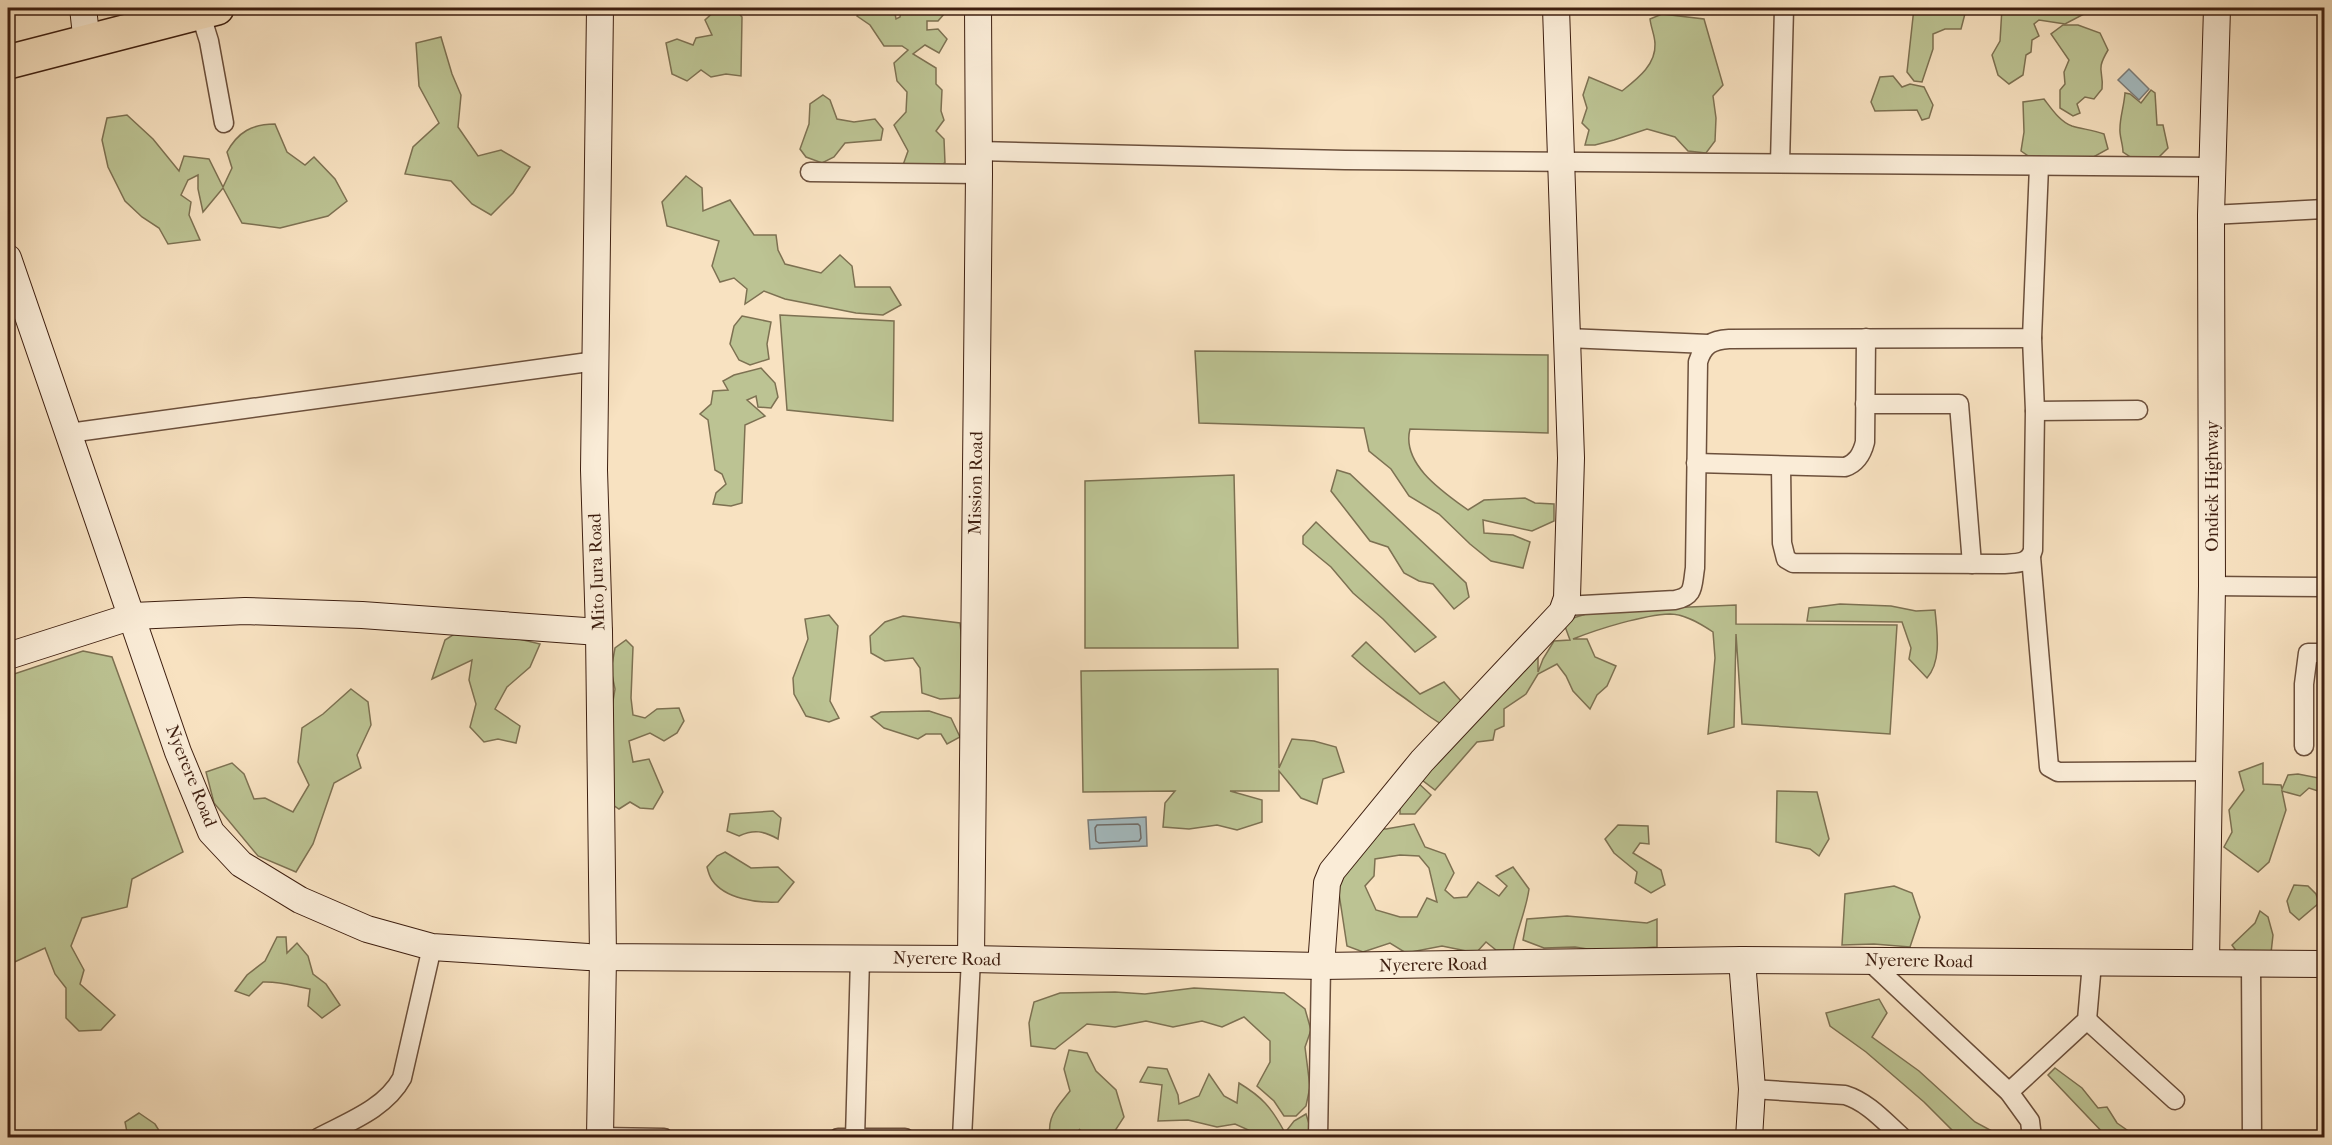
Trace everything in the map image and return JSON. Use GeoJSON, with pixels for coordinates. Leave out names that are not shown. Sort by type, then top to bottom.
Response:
{"type":"FeatureCollection","features":[{"type":"Feature","properties":{"kind":"highway"},"geometry":{"type":"LineString","coordinates":[[8,53],[84,17],[145,8]]}},
{"type":"Feature","properties":{"kind":"highway"},"geometry":{"type":"LineString","coordinates":[[8,62],[209,10]]}},
{"type":"Feature","properties":{"kind":"main road","name":"Mito Jura Road"},"geometry":{"type":"LineString","coordinates":[[600,8],[594,470],[599,632],[603,957],[600,1137]]}},
{"type":"Feature","properties":{"kind":"main road","name":"Mission Road"},"geometry":{"type":"LineString","coordinates":[[971,959],[979,162],[978,8]]}},
{"type":"Feature","properties":{"kind":"main road"},"geometry":{"type":"LineString","coordinates":[[1321,966],[1327,883],[1332,871],[1422,761],[1562,612],[1567,598],[1571,458],[1556,8]]}},
{"type":"Feature","properties":{"kind":"main road","name":"Ondiek Highway"},"geometry":{"type":"LineString","coordinates":[[2206,962],[2212,586],[2211,215],[2218,8]]}},
{"type":"Feature","properties":{"kind":"main road","name":"Nyerere Road"},"geometry":{"type":"LineString","coordinates":[[8,258],[178,752],[211,832],[241,864],[300,900],[367,929],[432,947],[603,957],[971,959],[1321,966],[1742,960],[2325,963]]}},
{"type":"Feature","properties":{"kind":"main road"},"geometry":{"type":"LineString","coordinates":[[8,656],[133,616],[245,611],[362,615],[599,632]]}},
{"type":"Feature","properties":{"kind":"main road"},"geometry":{"type":"LineString","coordinates":[[1742,960],[1752,1089],[1749,1137]]}},
{"type":"Feature","properties":{"kind":"street"},"geometry":{"type":"LineString","coordinates":[[1780,163],[1784,8]]}},
{"type":"Feature","properties":{"kind":"street"},"geometry":{"type":"LineString","coordinates":[[209,10],[209,41],[224,123]]}},
{"type":"Feature","properties":{"kind":"street"},"geometry":{"type":"LineString","coordinates":[[810,172],[979,162],[1780,163],[2212,167]]}},
{"type":"Feature","properties":{"kind":"street"},"geometry":{"type":"LineString","coordinates":[[2039,166],[2032,338],[2035,411],[2031,557],[2049,767],[2058,772],[2210,771]]}},
{"type":"Feature","properties":{"kind":"street"},"geometry":{"type":"LineString","coordinates":[[2211,215],[2325,209]]}},
{"type":"Feature","properties":{"kind":"street"},"geometry":{"type":"LineString","coordinates":[[1567,338],[1707,344],[1716,340],[1729,339],[2032,338]]}},
{"type":"Feature","properties":{"kind":"street"},"geometry":{"type":"LineString","coordinates":[[1696,463],[1845,467],[1853,465],[1861,455],[1865,442],[1866,338]]}},
{"type":"Feature","properties":{"kind":"street"},"geometry":{"type":"LineString","coordinates":[[1565,606],[1675,600],[1686,598],[1691,593],[1695,568],[1698,363],[1707,344]]}},
{"type":"Feature","properties":{"kind":"street"},"geometry":{"type":"LineString","coordinates":[[69,433],[596,361]]}},
{"type":"Feature","properties":{"kind":"street"},"geometry":{"type":"LineString","coordinates":[[1865,404],[1959,404],[1972,564]]}},
{"type":"Feature","properties":{"kind":"street"},"geometry":{"type":"LineString","coordinates":[[2035,411],[2138,411]]}},
{"type":"Feature","properties":{"kind":"street"},"geometry":{"type":"LineString","coordinates":[[1781,466],[1782,543],[1786,560],[1793,563],[1972,564],[2023,562],[2031,557]]}},
{"type":"Feature","properties":{"kind":"street"},"geometry":{"type":"LineString","coordinates":[[2212,586],[2325,586]]}},
{"type":"Feature","properties":{"kind":"street"},"geometry":{"type":"LineString","coordinates":[[2304,746],[2304,684],[2308,653],[2325,653]]}},
{"type":"Feature","properties":{"kind":"street"},"geometry":{"type":"LineString","coordinates":[[318,1137],[382,1103],[395,1090],[402,1078],[432,947]]}},
{"type":"Feature","properties":{"kind":"street"},"geometry":{"type":"LineString","coordinates":[[855,1137],[860,959]]}},
{"type":"Feature","properties":{"kind":"street"},"geometry":{"type":"LineString","coordinates":[[963,1137],[971,959]]}},
{"type":"Feature","properties":{"kind":"street"},"geometry":{"type":"LineString","coordinates":[[1868,960],[2009,1092],[2030,1121],[2032,1137]]}},
{"type":"Feature","properties":{"kind":"street"},"geometry":{"type":"LineString","coordinates":[[2009,1092],[2087,1020],[2092,963]]}},
{"type":"Feature","properties":{"kind":"street"},"geometry":{"type":"LineString","coordinates":[[2251,963],[2252,1137]]}},
{"type":"Feature","properties":{"kind":"street"},"geometry":{"type":"LineString","coordinates":[[1318,1137],[1321,966]]}},
{"type":"Feature","properties":{"kind":"street"},"geometry":{"type":"LineString","coordinates":[[2087,1020],[2175,1100]]}},
{"type":"Feature","properties":{"kind":"street"},"geometry":{"type":"LineString","coordinates":[[1752,1089],[1845,1095],[1868,1107],[1902,1137]]}},
{"type":"Feature","properties":{"kind":"street"},"geometry":{"type":"LineString","coordinates":[[600,1137],[664,1137]]}},
{"type":"Feature","properties":{"kind":"street"},"geometry":{"type":"LineString","coordinates":[[838,1137],[906,1137]]}},
{"type":"Feature","properties":{"kind":"green space"},"geometry":{"type":"Polygon","coordinates":[[[734,8],[742,17],[741,76],[726,74],[711,77],[701,70],[687,81],[672,74],[666,43],[677,39],[693,45],[696,38],[712,35],[705,20],[717,9],[734,8]]]}},
{"type":"Feature","properties":{"kind":"green space"},"geometry":{"type":"Polygon","coordinates":[[[861,8],[894,8],[896,19],[900,17],[902,8],[941,8],[945,13],[938,21],[927,21],[927,30],[938,29],[947,39],[939,53],[925,45],[913,54],[936,68],[936,84],[942,90],[941,111],[944,120],[936,131],[944,139],[945,163],[932,168],[903,165],[908,151],[894,125],[906,112],[907,92],[897,81],[894,63],[908,50],[902,46],[884,46],[870,25],[857,16],[861,8]]]}},
{"type":"Feature","properties":{"kind":"green space"},"geometry":{"type":"Polygon","coordinates":[[[1914,8],[1964,8],[1966,10],[1961,29],[1945,29],[1933,34],[1933,49],[1922,82],[1914,81],[1907,72],[1914,8]]]}},
{"type":"Feature","properties":{"kind":"green space"},"geometry":{"type":"Polygon","coordinates":[[[2002,8],[2088,8],[2086,13],[2065,24],[2039,20],[2034,24],[2039,36],[2032,40],[2031,52],[2026,55],[2023,75],[2009,84],[1998,75],[1992,55],[2000,41],[2002,8]]]}},
{"type":"Feature","properties":{"kind":"green space"},"geometry":{"type":"Polygon","coordinates":[[[1662,14],[1704,19],[1723,85],[1713,96],[1716,118],[1715,141],[1706,153],[1688,151],[1675,137],[1647,129],[1595,145],[1585,145],[1589,130],[1582,123],[1587,108],[1583,95],[1589,77],[1622,91],[1634,82],[1649,65],[1654,52],[1655,41],[1650,19],[1662,14]]]}},
{"type":"Feature","properties":{"kind":"green space"},"geometry":{"type":"Polygon","coordinates":[[[2063,25],[2078,25],[2100,33],[2108,50],[2101,67],[2102,89],[2094,99],[2085,97],[2077,104],[2080,113],[2073,116],[2060,108],[2060,90],[2065,84],[2064,72],[2069,60],[2051,34],[2063,25]]]}},
{"type":"Feature","properties":{"kind":"green space"},"geometry":{"type":"Polygon","coordinates":[[[441,37],[461,95],[458,127],[478,156],[501,150],[530,167],[513,193],[491,215],[472,204],[451,181],[405,174],[413,147],[439,123],[419,86],[416,43],[441,37]]]}},
{"type":"Feature","properties":{"kind":"green space"},"geometry":{"type":"Polygon","coordinates":[[[1893,76],[1902,87],[1910,84],[1924,87],[1933,105],[1929,118],[1922,120],[1917,110],[1875,111],[1871,102],[1880,77],[1893,76]]]}},
{"type":"Feature","properties":{"kind":"green space"},"geometry":{"type":"Polygon","coordinates":[[[2151,90],[2155,93],[2157,125],[2163,125],[2168,148],[2154,162],[2135,160],[2123,152],[2120,131],[2125,93],[2130,94],[2141,103],[2151,90]]]}},
{"type":"Feature","properties":{"kind":"green space"},"geometry":{"type":"Polygon","coordinates":[[[823,95],[830,100],[837,119],[854,122],[875,119],[883,129],[881,140],[845,143],[834,157],[822,163],[806,157],[800,149],[809,124],[810,104],[823,95]]]}},
{"type":"Feature","properties":{"kind":"green space"},"geometry":{"type":"Polygon","coordinates":[[[2044,99],[2068,124],[2104,134],[2108,149],[2088,160],[2034,160],[2021,151],[2024,132],[2023,102],[2044,99]]]}},
{"type":"Feature","properties":{"kind":"green space"},"geometry":{"type":"Polygon","coordinates":[[[127,115],[153,139],[179,171],[184,156],[209,159],[223,187],[232,168],[227,152],[231,145],[246,130],[275,124],[287,152],[305,165],[314,157],[335,179],[347,201],[328,216],[280,228],[242,223],[223,188],[203,212],[198,189],[198,175],[188,180],[181,195],[191,202],[189,215],[200,240],[168,244],[159,228],[142,217],[125,201],[108,167],[102,140],[107,118],[127,115]]]}},
{"type":"Feature","properties":{"kind":"green space"},"geometry":{"type":"Polygon","coordinates":[[[686,176],[702,188],[703,211],[730,200],[754,235],[776,235],[778,250],[785,264],[821,273],[840,255],[852,266],[855,287],[890,287],[901,305],[883,315],[856,313],[785,299],[764,291],[745,304],[747,289],[734,278],[720,282],[712,266],[719,241],[667,226],[662,202],[686,176]]]}},
{"type":"Feature","properties":{"kind":"green space"},"geometry":{"type":"Polygon","coordinates":[[[780,315],[894,321],[893,421],[787,410],[780,315]]]}},
{"type":"Feature","properties":{"kind":"green space"},"geometry":{"type":"Polygon","coordinates":[[[742,316],[771,322],[767,344],[769,359],[750,365],[739,360],[730,344],[734,326],[742,316]]]}},
{"type":"Feature","properties":{"kind":"green space"},"geometry":{"type":"Polygon","coordinates":[[[1195,351],[1548,355],[1548,433],[1410,429],[1409,442],[1412,454],[1426,476],[1468,510],[1484,500],[1525,498],[1535,503],[1554,504],[1554,521],[1532,531],[1483,520],[1484,533],[1513,535],[1530,542],[1523,568],[1491,561],[1439,514],[1409,496],[1391,469],[1369,451],[1364,428],[1199,423],[1195,351]]]}},
{"type":"Feature","properties":{"kind":"green space"},"geometry":{"type":"Polygon","coordinates":[[[761,368],[775,383],[778,397],[771,408],[758,407],[756,396],[747,400],[765,416],[745,425],[742,503],[731,506],[713,504],[716,493],[726,484],[722,474],[715,470],[708,420],[700,414],[711,404],[713,391],[728,390],[723,381],[734,375],[761,368]]]}},
{"type":"Feature","properties":{"kind":"green space"},"geometry":{"type":"Polygon","coordinates":[[[1337,470],[1350,474],[1466,583],[1469,597],[1454,609],[1433,584],[1419,581],[1404,573],[1388,547],[1370,541],[1331,491],[1337,470]]]}},
{"type":"Feature","properties":{"kind":"green space"},"geometry":{"type":"Polygon","coordinates":[[[1234,475],[1238,648],[1085,648],[1085,481],[1234,475]]]}},
{"type":"Feature","properties":{"kind":"green space"},"geometry":{"type":"Polygon","coordinates":[[[1316,522],[1436,637],[1415,652],[1383,619],[1353,593],[1331,567],[1303,544],[1303,536],[1316,522]]]}},
{"type":"Feature","properties":{"kind":"green space"},"geometry":{"type":"Polygon","coordinates":[[[1840,604],[1891,606],[1916,611],[1935,610],[1937,655],[1927,678],[1909,659],[1911,648],[1902,622],[1807,621],[1809,608],[1840,604]]]}},
{"type":"Feature","properties":{"kind":"green space"},"geometry":{"type":"Polygon","coordinates":[[[1736,605],[1736,624],[1897,625],[1890,734],[1742,724],[1736,634],[1734,727],[1708,734],[1715,658],[1713,632],[1681,616],[1659,615],[1621,623],[1573,639],[1587,639],[1595,657],[1616,666],[1607,686],[1597,695],[1590,709],[1573,691],[1557,664],[1538,674],[1526,694],[1504,709],[1504,726],[1495,730],[1493,740],[1477,742],[1435,790],[1422,780],[1442,752],[1538,649],[1538,672],[1554,641],[1570,640],[1563,621],[1596,611],[1736,605]]]}},
{"type":"Feature","properties":{"kind":"green space"},"geometry":{"type":"Polygon","coordinates":[[[829,615],[838,626],[830,701],[839,718],[829,722],[806,716],[794,694],[793,678],[808,639],[805,619],[829,615]]]}},
{"type":"Feature","properties":{"kind":"green space"},"geometry":{"type":"Polygon","coordinates":[[[903,616],[960,623],[966,680],[959,698],[940,699],[922,693],[920,668],[913,658],[885,661],[871,653],[870,636],[885,622],[903,616]]]}},
{"type":"Feature","properties":{"kind":"green space"},"geometry":{"type":"Polygon","coordinates":[[[462,629],[540,644],[530,667],[507,687],[495,709],[520,726],[516,743],[498,739],[484,742],[470,727],[476,704],[469,680],[472,660],[432,679],[445,640],[462,629]]]}},
{"type":"Feature","properties":{"kind":"green space"},"geometry":{"type":"Polygon","coordinates":[[[626,640],[633,647],[631,698],[633,715],[645,718],[657,709],[679,708],[684,721],[677,733],[664,741],[650,733],[629,741],[633,762],[649,759],[663,792],[653,809],[640,808],[630,802],[619,809],[610,803],[610,719],[615,689],[611,670],[615,648],[626,640]]]}},
{"type":"Feature","properties":{"kind":"green space"},"geometry":{"type":"Polygon","coordinates":[[[1366,642],[1420,694],[1444,682],[1462,702],[1443,725],[1390,688],[1352,656],[1366,642]]]}},
{"type":"Feature","properties":{"kind":"green space"},"geometry":{"type":"Polygon","coordinates":[[[83,651],[112,657],[183,852],[132,879],[127,907],[82,918],[71,946],[84,970],[80,984],[115,1015],[101,1030],[79,1031],[66,1018],[66,988],[55,974],[45,948],[8,965],[8,676],[83,651]]]}},
{"type":"Feature","properties":{"kind":"green space"},"geometry":{"type":"Polygon","coordinates":[[[1278,669],[1279,768],[1292,739],[1314,741],[1336,747],[1344,772],[1323,779],[1317,804],[1301,798],[1279,771],[1279,791],[1230,791],[1262,800],[1262,822],[1237,830],[1217,825],[1189,829],[1163,827],[1165,803],[1175,791],[1083,792],[1081,671],[1278,669]]]}},
{"type":"Feature","properties":{"kind":"green space"},"geometry":{"type":"Polygon","coordinates":[[[351,689],[368,702],[371,725],[357,755],[361,768],[334,783],[313,844],[296,872],[258,856],[214,803],[206,772],[232,763],[244,774],[254,799],[265,798],[293,812],[309,785],[298,762],[302,728],[323,714],[351,689]]]}},
{"type":"Feature","properties":{"kind":"green space"},"geometry":{"type":"Polygon","coordinates":[[[929,711],[951,718],[960,737],[947,744],[941,734],[926,734],[918,739],[884,728],[871,717],[881,712],[929,711]]]}},
{"type":"Feature","properties":{"kind":"green space"},"geometry":{"type":"Polygon","coordinates":[[[2263,763],[2263,784],[2281,785],[2282,789],[2288,775],[2298,774],[2324,779],[2324,793],[2309,788],[2300,796],[2282,791],[2286,810],[2269,862],[2258,872],[2224,847],[2232,832],[2229,810],[2244,790],[2239,772],[2263,763]]]}},
{"type":"Feature","properties":{"kind":"green space"},"geometry":{"type":"Polygon","coordinates":[[[1415,780],[1431,795],[1415,814],[1400,814],[1400,799],[1415,780]]]}},
{"type":"Feature","properties":{"kind":"green space"},"geometry":{"type":"Polygon","coordinates":[[[1777,791],[1817,792],[1829,839],[1819,856],[1810,849],[1776,842],[1777,791]]]}},
{"type":"Feature","properties":{"kind":"green space"},"geometry":{"type":"Polygon","coordinates":[[[773,811],[781,818],[778,839],[759,832],[749,832],[739,836],[727,831],[730,814],[773,811]]]}},
{"type":"Feature","properties":{"kind":"green space"},"geometry":{"type":"Polygon","coordinates":[[[1414,824],[1425,847],[1445,854],[1454,873],[1445,890],[1454,898],[1467,897],[1478,882],[1499,896],[1507,886],[1496,876],[1513,867],[1529,889],[1513,951],[1496,950],[1486,942],[1476,953],[1442,946],[1406,953],[1390,943],[1363,952],[1347,946],[1338,887],[1351,862],[1376,828],[1386,829],[1414,824]],[[1400,855],[1375,859],[1374,876],[1365,886],[1376,910],[1400,917],[1417,917],[1427,898],[1437,902],[1429,868],[1419,856],[1400,855]]]}},
{"type":"Feature","properties":{"kind":"green space"},"geometry":{"type":"Polygon","coordinates":[[[1618,825],[1648,826],[1649,844],[1640,843],[1633,853],[1661,870],[1665,885],[1651,893],[1635,883],[1637,872],[1614,853],[1605,839],[1618,825]]]}},
{"type":"Feature","properties":{"kind":"green space"},"geometry":{"type":"Polygon","coordinates":[[[725,852],[751,868],[778,867],[794,882],[778,902],[761,902],[733,896],[711,879],[707,867],[717,856],[725,852]]]}},
{"type":"Feature","properties":{"kind":"green space"},"geometry":{"type":"Polygon","coordinates":[[[2294,885],[2308,886],[2316,894],[2319,903],[2299,920],[2290,912],[2287,901],[2294,885]]]}},
{"type":"Feature","properties":{"kind":"green space"},"geometry":{"type":"Polygon","coordinates":[[[1894,886],[1912,893],[1920,917],[1910,947],[1874,944],[1842,945],[1845,894],[1894,886]]]}},
{"type":"Feature","properties":{"kind":"green space"},"geometry":{"type":"Polygon","coordinates":[[[2260,911],[2268,917],[2273,935],[2271,953],[2239,955],[2232,945],[2255,923],[2260,911]]]}},
{"type":"Feature","properties":{"kind":"green space"},"geometry":{"type":"Polygon","coordinates":[[[1567,916],[1647,923],[1657,919],[1657,947],[1600,951],[1575,947],[1544,948],[1523,940],[1527,919],[1567,916]]]}},
{"type":"Feature","properties":{"kind":"green space"},"geometry":{"type":"Polygon","coordinates":[[[277,937],[286,937],[287,953],[297,943],[308,956],[313,974],[326,984],[340,1005],[322,1018],[308,1006],[310,989],[263,982],[249,996],[235,991],[247,975],[265,961],[277,937]]]}},
{"type":"Feature","properties":{"kind":"green space"},"geometry":{"type":"Polygon","coordinates":[[[1194,988],[1284,993],[1305,1009],[1311,1030],[1305,1047],[1310,1087],[1306,1106],[1296,1116],[1284,1116],[1274,1101],[1257,1086],[1270,1062],[1270,1041],[1244,1017],[1222,1027],[1202,1021],[1173,1027],[1146,1021],[1115,1027],[1087,1024],[1055,1049],[1031,1046],[1029,1023],[1034,1002],[1060,993],[1145,994],[1194,988]]]}},
{"type":"Feature","properties":{"kind":"green space"},"geometry":{"type":"Polygon","coordinates":[[[1879,999],[1887,1013],[1872,1037],[1919,1071],[1975,1122],[2003,1137],[1965,1137],[1956,1134],[1924,1102],[1866,1052],[1830,1026],[1826,1013],[1879,999]]]}},
{"type":"Feature","properties":{"kind":"green space"},"geometry":{"type":"Polygon","coordinates":[[[1069,1050],[1087,1053],[1096,1071],[1116,1090],[1124,1117],[1111,1137],[1088,1136],[1079,1129],[1083,1137],[1050,1135],[1052,1116],[1070,1091],[1064,1069],[1069,1050]]]}},
{"type":"Feature","properties":{"kind":"green space"},"geometry":{"type":"Polygon","coordinates":[[[1148,1067],[1167,1069],[1178,1095],[1179,1104],[1199,1096],[1209,1074],[1224,1096],[1237,1103],[1239,1083],[1265,1103],[1284,1131],[1280,1137],[1264,1137],[1235,1124],[1217,1127],[1188,1120],[1158,1121],[1162,1085],[1140,1082],[1148,1067]]]}},
{"type":"Feature","properties":{"kind":"green space"},"geometry":{"type":"Polygon","coordinates":[[[2055,1068],[2082,1088],[2098,1108],[2107,1107],[2117,1123],[2137,1137],[2107,1137],[2048,1075],[2055,1068]]]}},
{"type":"Feature","properties":{"kind":"green space"},"geometry":{"type":"Polygon","coordinates":[[[139,1113],[155,1124],[163,1137],[128,1137],[125,1122],[139,1113]]]}},
{"type":"Feature","properties":{"kind":"green space"},"geometry":{"type":"Polygon","coordinates":[[[1306,1114],[1313,1137],[1281,1138],[1294,1121],[1306,1114]]]}},
{"type":"Feature","properties":{"kind":"water"},"geometry":{"type":"Polygon","coordinates":[[[2129,69],[2149,89],[2139,100],[2118,80],[2129,69]]]}},
{"type":"Feature","properties":{"kind":"water"},"geometry":{"type":"Polygon","coordinates":[[[1146,817],[1147,846],[1090,849],[1088,820],[1146,817]]]}}]}
